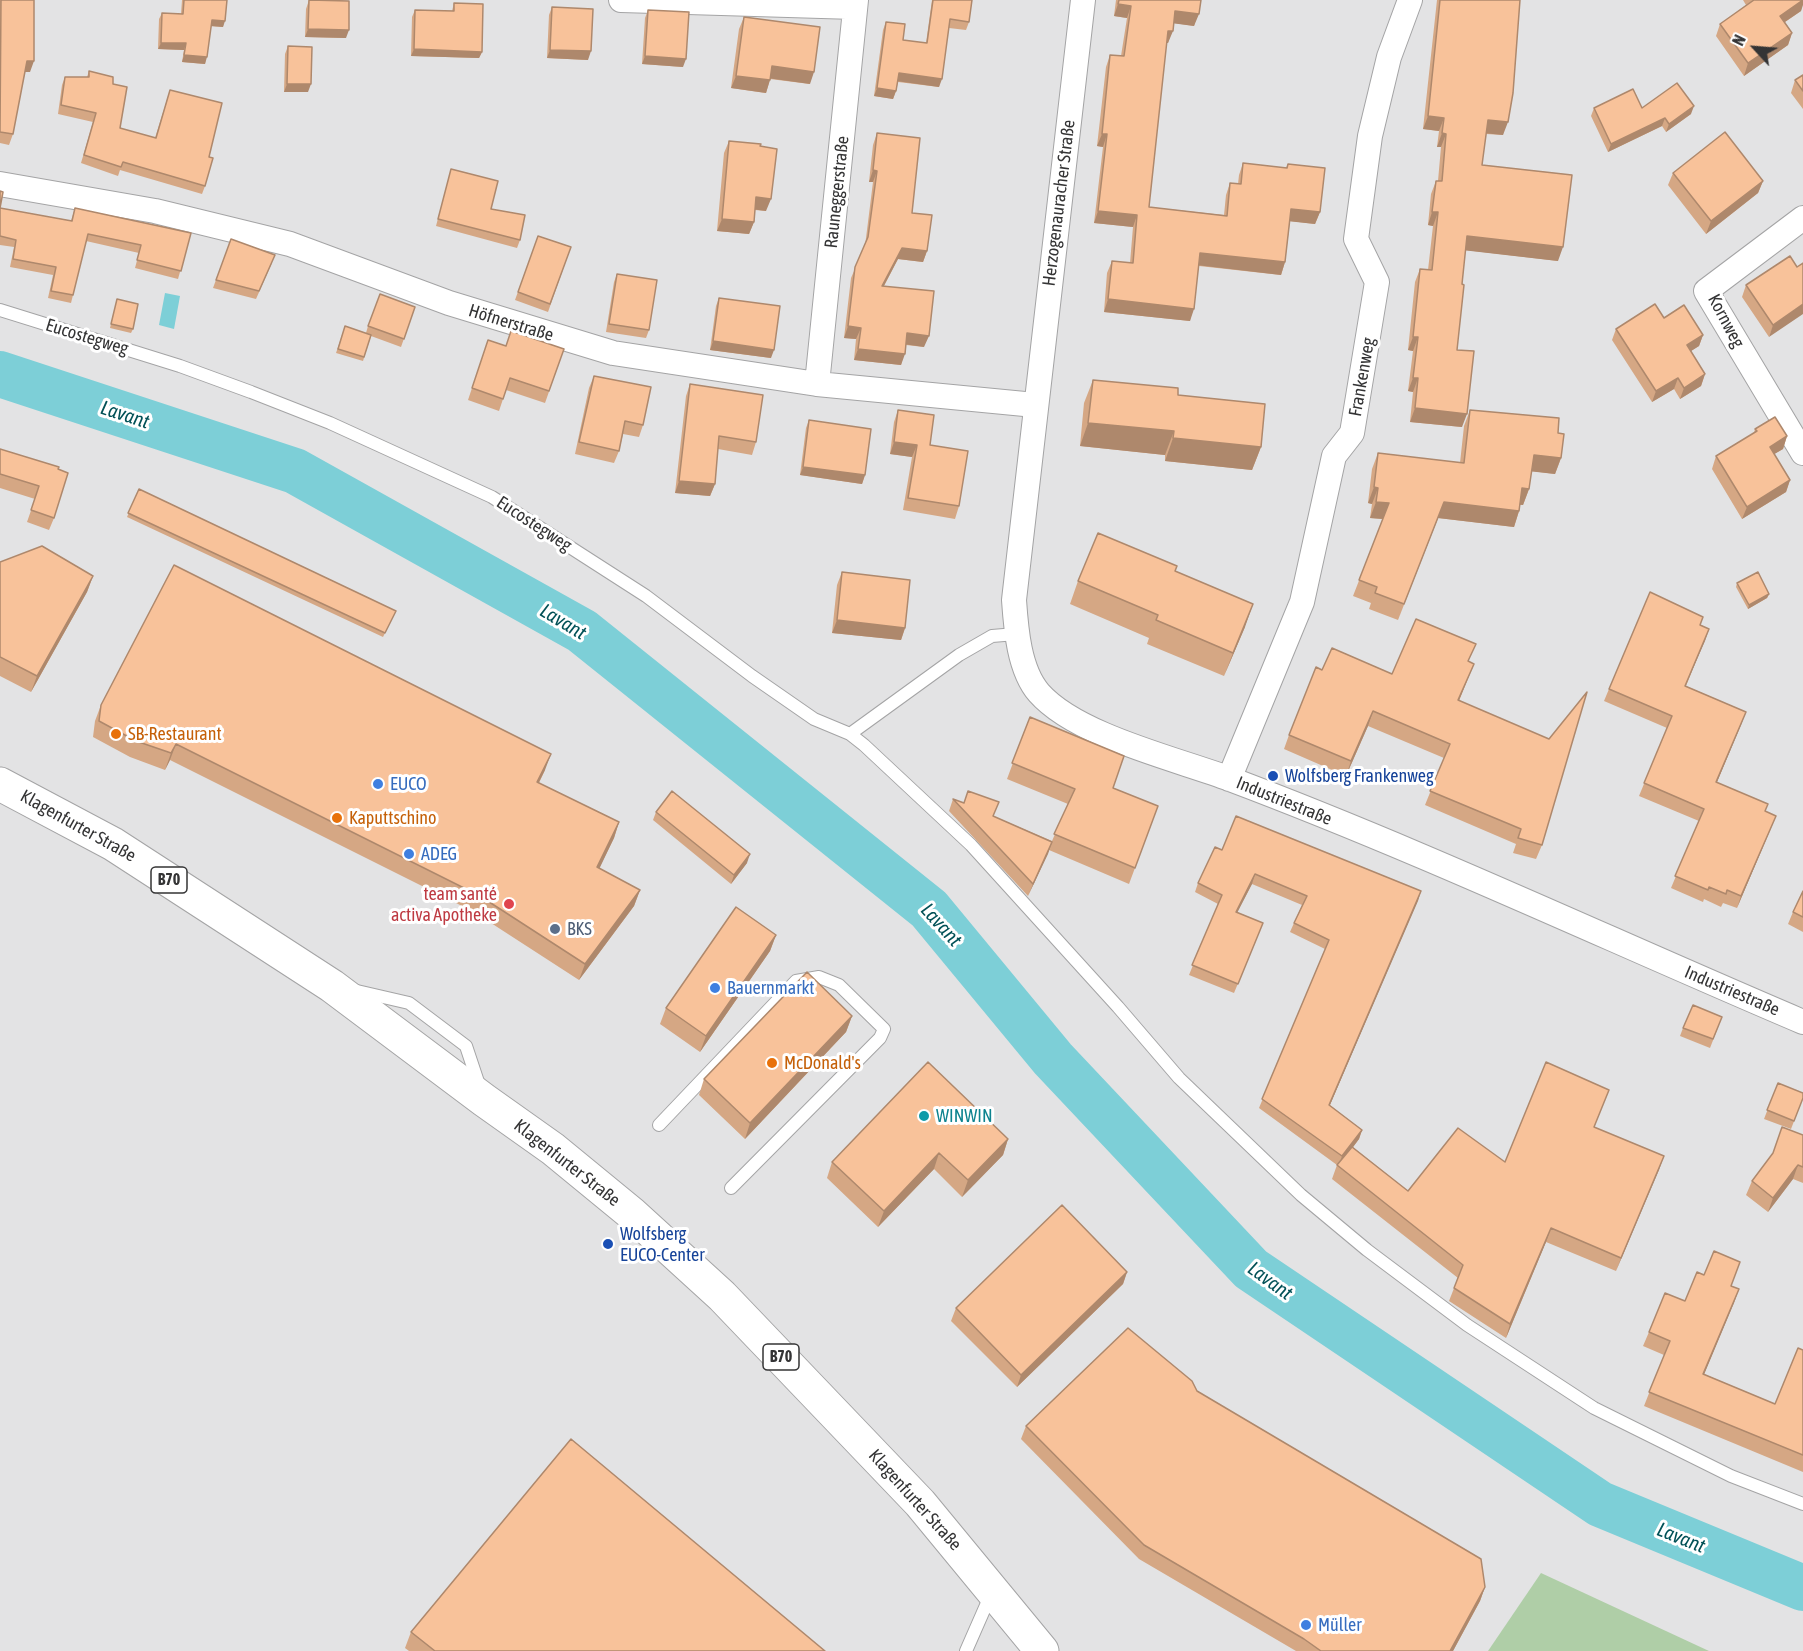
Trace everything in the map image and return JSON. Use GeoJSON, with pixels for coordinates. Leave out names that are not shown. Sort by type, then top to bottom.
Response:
{"type":"FeatureCollection","features":[{"type":"Feature","properties":{"kind":"main road","name":"Klagenfurter Straße"},"geometry":{"type":"LineString","coordinates":[[0,784],[114,844],[332,986],[589,1178],[722,1296],[920,1503],[1042,1651]]}},
{"type":"Feature","properties":{"kind":"street"},"geometry":{"type":"LineString","coordinates":[[621,0],[856,3]]}},
{"type":"Feature","properties":{"kind":"street","name":"Herzogenauracher Straße"},"geometry":{"type":"LineString","coordinates":[[1035,405],[1083,0]]}},
{"type":"Feature","properties":{"kind":"street","name":"Frankenweg"},"geometry":{"type":"LineString","coordinates":[[1229,779],[1302,602],[1334,456],[1352,433],[1377,282],[1356,239],[1370,136],[1389,57],[1410,0]]}},
{"type":"Feature","properties":{"kind":"street","name":"Rauneggerstraße"},"geometry":{"type":"LineString","coordinates":[[817,384],[856,3]]}},
{"type":"Feature","properties":{"kind":"street","name":"Höfnerstraße"},"geometry":{"type":"LineString","coordinates":[[0,184],[155,211],[290,243],[449,303],[613,352],[817,384],[1035,405]]}},
{"type":"Feature","properties":{"kind":"street","name":"Kornweg"},"geometry":{"type":"LineString","coordinates":[[1803,218],[1706,291],[1803,453]]}},
{"type":"Feature","properties":{"kind":"street","name":"Industriestraße"},"geometry":{"type":"LineString","coordinates":[[1035,405],[1014,600],[1016,634],[1030,678],[1039,693],[1060,710],[1148,753],[1229,779],[1533,904],[1803,1022]]}},
{"type":"Feature","properties":{"kind":"lane","name":"Eucostegweg"},"geometry":{"type":"LineString","coordinates":[[0,310],[180,366],[251,392],[330,423],[492,497],[646,596],[752,676],[814,719],[850,734]]}},
{"type":"Feature","properties":{"kind":"lane"},"geometry":{"type":"LineString","coordinates":[[1016,634],[992,636],[959,655],[850,734],[970,845],[1118,1007],[1179,1078],[1301,1195],[1375,1256],[1467,1325],[1594,1408],[1731,1476],[1803,1504]]}},
{"type":"Feature","properties":{"kind":"lane"},"geometry":{"type":"LineString","coordinates":[[659,1125],[796,981],[819,977],[839,985],[884,1029],[880,1038],[730,1188]]}},
{"type":"Feature","properties":{"kind":"lane"},"geometry":{"type":"LineString","coordinates":[[966,1651],[993,1589]]}},
{"type":"Feature","properties":{"kind":"green space"},"geometry":{"type":"Polygon","coordinates":[[[1541,1573],[1709,1651],[1488,1651],[1541,1573]]]}},
{"type":"Feature","properties":{"kind":"water"},"geometry":{"type":"Polygon","coordinates":[[[165,293],[180,296],[174,329],[159,325],[165,293]]]}},
{"type":"Feature","properties":{"kind":"building"},"geometry":{"type":"Polygon","coordinates":[[[1,0],[34,0],[34,61],[27,61],[13,134],[0,132],[1,0]]]}},
{"type":"Feature","properties":{"kind":"building"},"geometry":{"type":"Polygon","coordinates":[[[184,0],[227,0],[225,21],[212,20],[207,57],[184,55],[186,43],[161,43],[162,13],[183,14],[184,0]]]}},
{"type":"Feature","properties":{"kind":"building"},"geometry":{"type":"Polygon","coordinates":[[[309,0],[349,1],[349,30],[308,29],[309,0]]]}},
{"type":"Feature","properties":{"kind":"building"},"geometry":{"type":"Polygon","coordinates":[[[933,0],[972,0],[969,22],[950,19],[942,79],[899,73],[896,91],[877,88],[886,22],[905,24],[903,40],[927,43],[933,0]]]}},
{"type":"Feature","properties":{"kind":"building"},"geometry":{"type":"Polygon","coordinates":[[[1119,0],[1201,0],[1199,14],[1175,11],[1173,31],[1168,31],[1149,207],[1227,216],[1230,183],[1241,184],[1243,163],[1287,168],[1288,164],[1325,168],[1320,212],[1291,209],[1285,262],[1200,253],[1194,309],[1108,299],[1112,261],[1133,263],[1137,215],[1098,211],[1107,134],[1102,134],[1110,55],[1124,56],[1131,6],[1118,4],[1119,0]]]}},
{"type":"Feature","properties":{"kind":"building"},"geometry":{"type":"Polygon","coordinates":[[[1440,0],[1520,0],[1513,93],[1508,122],[1488,120],[1482,165],[1572,175],[1563,247],[1467,236],[1457,350],[1474,351],[1467,414],[1415,408],[1418,378],[1413,378],[1418,337],[1413,337],[1420,269],[1432,270],[1438,212],[1432,212],[1436,181],[1442,181],[1446,134],[1442,133],[1444,118],[1428,116],[1440,0]]]}},
{"type":"Feature","properties":{"kind":"building"},"geometry":{"type":"Polygon","coordinates":[[[1754,0],[1803,0],[1780,16],[1792,33],[1748,63],[1720,24],[1754,0]]]}},
{"type":"Feature","properties":{"kind":"building"},"geometry":{"type":"Polygon","coordinates":[[[454,3],[483,4],[482,52],[414,49],[415,10],[454,11],[454,3]]]}},
{"type":"Feature","properties":{"kind":"building"},"geometry":{"type":"Polygon","coordinates":[[[552,7],[593,9],[591,51],[550,50],[552,7]]]}},
{"type":"Feature","properties":{"kind":"building"},"geometry":{"type":"Polygon","coordinates":[[[648,10],[689,12],[686,59],[645,56],[648,10]]]}},
{"type":"Feature","properties":{"kind":"building"},"geometry":{"type":"Polygon","coordinates":[[[744,17],[820,27],[814,72],[772,66],[770,80],[736,76],[744,17]]]}},
{"type":"Feature","properties":{"kind":"building"},"geometry":{"type":"Polygon","coordinates":[[[288,46],[312,47],[311,84],[287,84],[288,46]]]}},
{"type":"Feature","properties":{"kind":"building"},"geometry":{"type":"Polygon","coordinates":[[[89,71],[113,77],[113,84],[127,87],[120,128],[156,138],[170,90],[222,103],[209,157],[213,158],[205,186],[123,162],[121,167],[84,155],[96,113],[61,105],[65,77],[89,77],[89,71]]]}},
{"type":"Feature","properties":{"kind":"building"},"geometry":{"type":"Polygon","coordinates":[[[1803,75],[1803,91],[1795,80],[1803,75]]]}},
{"type":"Feature","properties":{"kind":"building"},"geometry":{"type":"Polygon","coordinates":[[[1677,83],[1694,106],[1669,124],[1665,118],[1611,144],[1594,108],[1633,89],[1642,108],[1677,83]]]}},
{"type":"Feature","properties":{"kind":"building"},"geometry":{"type":"Polygon","coordinates":[[[1725,132],[1763,181],[1711,221],[1673,173],[1725,132]]]}},
{"type":"Feature","properties":{"kind":"building"},"geometry":{"type":"Polygon","coordinates":[[[877,133],[920,138],[912,213],[932,215],[927,251],[902,248],[882,286],[934,291],[929,336],[907,333],[905,354],[858,349],[861,328],[848,326],[855,267],[868,237],[877,171],[873,170],[877,133]]]}},
{"type":"Feature","properties":{"kind":"building"},"geometry":{"type":"Polygon","coordinates":[[[729,141],[761,144],[760,146],[777,149],[771,199],[756,197],[754,222],[722,219],[729,141]]]}},
{"type":"Feature","properties":{"kind":"building"},"geometry":{"type":"Polygon","coordinates":[[[451,169],[498,181],[491,209],[525,215],[520,240],[438,219],[451,169]]]}},
{"type":"Feature","properties":{"kind":"building"},"geometry":{"type":"Polygon","coordinates":[[[0,191],[3,192],[0,208],[0,191]]]}},
{"type":"Feature","properties":{"kind":"building"},"geometry":{"type":"Polygon","coordinates":[[[0,208],[72,221],[75,208],[191,233],[181,271],[137,260],[141,245],[88,234],[73,295],[51,291],[56,267],[13,259],[16,240],[0,236],[0,208]]]}},
{"type":"Feature","properties":{"kind":"building"},"geometry":{"type":"Polygon","coordinates":[[[538,236],[571,247],[550,304],[518,292],[538,236]]]}},
{"type":"Feature","properties":{"kind":"building"},"geometry":{"type":"Polygon","coordinates":[[[231,239],[275,255],[259,291],[216,280],[231,239]]]}},
{"type":"Feature","properties":{"kind":"building"},"geometry":{"type":"Polygon","coordinates":[[[1790,256],[1797,267],[1803,263],[1803,304],[1773,325],[1746,285],[1790,256]]]}},
{"type":"Feature","properties":{"kind":"building"},"geometry":{"type":"Polygon","coordinates":[[[617,274],[657,280],[649,330],[609,324],[617,274]]]}},
{"type":"Feature","properties":{"kind":"building"},"geometry":{"type":"Polygon","coordinates":[[[380,294],[415,307],[404,339],[368,326],[380,294]]]}},
{"type":"Feature","properties":{"kind":"building"},"geometry":{"type":"Polygon","coordinates":[[[719,298],[780,306],[774,350],[713,341],[719,298]]]}},
{"type":"Feature","properties":{"kind":"building"},"geometry":{"type":"Polygon","coordinates":[[[117,299],[138,304],[133,329],[111,324],[117,299]]]}},
{"type":"Feature","properties":{"kind":"building"},"geometry":{"type":"Polygon","coordinates":[[[1655,304],[1664,318],[1684,305],[1703,335],[1687,345],[1705,374],[1684,388],[1678,378],[1656,391],[1616,329],[1655,304]]]}},
{"type":"Feature","properties":{"kind":"building"},"geometry":{"type":"Polygon","coordinates":[[[345,326],[371,335],[364,357],[338,349],[345,326]]]}},
{"type":"Feature","properties":{"kind":"building"},"geometry":{"type":"Polygon","coordinates":[[[511,331],[564,349],[549,391],[510,378],[503,399],[472,388],[488,340],[506,346],[511,331]]]}},
{"type":"Feature","properties":{"kind":"building"},"geometry":{"type":"Polygon","coordinates":[[[594,376],[651,387],[643,425],[625,421],[619,451],[579,442],[594,376]]]}},
{"type":"Feature","properties":{"kind":"building"},"geometry":{"type":"Polygon","coordinates":[[[1093,380],[1178,388],[1178,395],[1265,404],[1261,447],[1173,438],[1174,431],[1088,423],[1093,380]]]}},
{"type":"Feature","properties":{"kind":"building"},"geometry":{"type":"Polygon","coordinates":[[[690,384],[763,395],[756,442],[719,436],[715,484],[679,481],[690,384]]]}},
{"type":"Feature","properties":{"kind":"building"},"geometry":{"type":"Polygon","coordinates":[[[898,410],[934,415],[930,445],[968,451],[959,506],[908,498],[917,445],[894,442],[898,410]]]}},
{"type":"Feature","properties":{"kind":"building"},"geometry":{"type":"Polygon","coordinates":[[[1470,410],[1559,418],[1558,433],[1564,434],[1561,458],[1534,455],[1529,489],[1522,488],[1519,511],[1444,502],[1404,604],[1375,593],[1377,587],[1359,580],[1389,503],[1376,502],[1378,488],[1374,487],[1378,453],[1464,463],[1470,410]]]}},
{"type":"Feature","properties":{"kind":"building"},"geometry":{"type":"Polygon","coordinates":[[[1775,417],[1787,436],[1770,447],[1790,480],[1747,507],[1716,456],[1775,417]]]}},
{"type":"Feature","properties":{"kind":"building"},"geometry":{"type":"Polygon","coordinates":[[[809,420],[871,429],[865,475],[803,467],[809,420]]]}},
{"type":"Feature","properties":{"kind":"building"},"geometry":{"type":"Polygon","coordinates":[[[0,449],[59,467],[58,469],[68,473],[54,518],[31,510],[39,486],[0,474],[0,449]]]}},
{"type":"Feature","properties":{"kind":"building"},"geometry":{"type":"Polygon","coordinates":[[[139,489],[396,611],[385,633],[128,513],[139,489]]]}},
{"type":"Feature","properties":{"kind":"building"},"geometry":{"type":"Polygon","coordinates":[[[1098,533],[1177,566],[1175,571],[1253,604],[1233,653],[1156,620],[1158,615],[1078,581],[1098,533]]]}},
{"type":"Feature","properties":{"kind":"building"},"geometry":{"type":"Polygon","coordinates":[[[42,546],[93,576],[37,676],[0,657],[0,562],[42,546]]]}},
{"type":"Feature","properties":{"kind":"building","name":"EUCO"},"geometry":{"type":"Polygon","coordinates":[[[174,565],[551,754],[537,782],[619,822],[597,867],[640,890],[585,964],[480,896],[176,744],[171,753],[136,741],[99,721],[101,705],[174,565]]]}},
{"type":"Feature","properties":{"kind":"building"},"geometry":{"type":"Polygon","coordinates":[[[842,572],[910,580],[905,628],[837,620],[842,572]]]}},
{"type":"Feature","properties":{"kind":"building"},"geometry":{"type":"Polygon","coordinates":[[[1758,572],[1769,594],[1749,605],[1737,583],[1758,572]]]}},
{"type":"Feature","properties":{"kind":"building"},"geometry":{"type":"Polygon","coordinates":[[[1650,592],[1703,617],[1700,625],[1709,629],[1685,686],[1746,712],[1716,782],[1768,804],[1765,811],[1776,816],[1741,896],[1727,890],[1726,894],[1709,887],[1708,890],[1675,876],[1704,809],[1644,783],[1672,716],[1609,689],[1650,592]]]}},
{"type":"Feature","properties":{"kind":"building"},"geometry":{"type":"Polygon","coordinates":[[[1416,619],[1476,644],[1468,661],[1474,664],[1458,700],[1549,739],[1587,692],[1542,845],[1518,838],[1521,829],[1430,791],[1450,744],[1373,711],[1351,761],[1289,735],[1316,667],[1322,670],[1332,648],[1392,674],[1416,619]]]}},
{"type":"Feature","properties":{"kind":"building"},"geometry":{"type":"Polygon","coordinates":[[[1030,717],[1124,756],[1113,788],[1158,806],[1135,868],[1054,834],[1075,789],[1012,763],[1030,717]]]}},
{"type":"Feature","properties":{"kind":"building"},"geometry":{"type":"Polygon","coordinates":[[[672,791],[750,854],[734,875],[656,812],[672,791]]]}},
{"type":"Feature","properties":{"kind":"building"},"geometry":{"type":"Polygon","coordinates":[[[968,791],[999,802],[993,816],[1052,842],[1033,884],[953,799],[964,803],[968,791]]]}},
{"type":"Feature","properties":{"kind":"building"},"geometry":{"type":"Polygon","coordinates":[[[1236,816],[1421,891],[1329,1105],[1362,1130],[1342,1156],[1262,1099],[1329,940],[1294,923],[1307,896],[1255,874],[1236,912],[1263,923],[1238,984],[1192,965],[1222,895],[1198,883],[1215,847],[1222,850],[1236,816]]]}},
{"type":"Feature","properties":{"kind":"building"},"geometry":{"type":"Polygon","coordinates":[[[1803,891],[1803,917],[1793,912],[1803,891]]]}},
{"type":"Feature","properties":{"kind":"building","name":"Bauernmarkt"},"geometry":{"type":"Polygon","coordinates":[[[736,907],[776,935],[706,1036],[666,1008],[736,907]]]}},
{"type":"Feature","properties":{"kind":"building","name":"McDonald's"},"geometry":{"type":"Polygon","coordinates":[[[807,972],[852,1016],[750,1123],[704,1079],[807,972]]]}},
{"type":"Feature","properties":{"kind":"building"},"geometry":{"type":"Polygon","coordinates":[[[1693,1005],[1722,1017],[1713,1039],[1683,1028],[1693,1005]]]}},
{"type":"Feature","properties":{"kind":"building","name":"WINWIN"},"geometry":{"type":"Polygon","coordinates":[[[928,1062],[1008,1139],[968,1180],[939,1153],[884,1211],[832,1162],[928,1062]]]}},
{"type":"Feature","properties":{"kind":"building"},"geometry":{"type":"Polygon","coordinates":[[[1546,1062],[1609,1090],[1594,1127],[1664,1156],[1621,1258],[1551,1228],[1510,1324],[1454,1288],[1463,1265],[1337,1165],[1352,1147],[1408,1191],[1458,1128],[1505,1162],[1546,1062]]]}},
{"type":"Feature","properties":{"kind":"building"},"geometry":{"type":"Polygon","coordinates":[[[1778,1083],[1803,1093],[1794,1121],[1767,1110],[1778,1083]]]}},
{"type":"Feature","properties":{"kind":"building"},"geometry":{"type":"Polygon","coordinates":[[[1782,1127],[1803,1135],[1803,1167],[1798,1165],[1773,1198],[1752,1181],[1773,1153],[1782,1127]]]}},
{"type":"Feature","properties":{"kind":"building"},"geometry":{"type":"Polygon","coordinates":[[[1062,1205],[1127,1272],[1021,1375],[956,1308],[1062,1205]]]}},
{"type":"Feature","properties":{"kind":"building"},"geometry":{"type":"Polygon","coordinates":[[[1714,1251],[1740,1262],[1731,1286],[1739,1289],[1703,1374],[1775,1404],[1798,1348],[1803,1350],[1803,1455],[1649,1392],[1670,1341],[1649,1332],[1665,1293],[1685,1301],[1697,1272],[1704,1275],[1714,1251]]]}},
{"type":"Feature","properties":{"kind":"building"},"geometry":{"type":"Polygon","coordinates":[[[1128,1328],[1192,1381],[1197,1391],[1481,1559],[1485,1587],[1450,1651],[1321,1651],[1144,1545],[1026,1426],[1128,1328]]]}},
{"type":"Feature","properties":{"kind":"building"},"geometry":{"type":"Polygon","coordinates":[[[571,1439],[825,1651],[435,1651],[411,1632],[571,1439]]]}},
{"type":"Feature","properties":{"kind":"waterway","name":"Lavant"},"geometry":{"type":"LineString","coordinates":[[0,374],[295,471],[582,631],[929,909],[1053,1059],[1251,1269],[1600,1504],[1803,1588]]}},
{"type":"Feature","properties":{"kind":"place","name":"SB-Restaurant"},"geometry":{"type":"Point","coordinates":[116,734]}},
{"type":"Feature","properties":{"kind":"place","name":"Wolfsberg Frankenweg"},"geometry":{"type":"Point","coordinates":[1273,776]}},
{"type":"Feature","properties":{"kind":"place","name":"EUCO"},"geometry":{"type":"Point","coordinates":[378,784]}},
{"type":"Feature","properties":{"kind":"place","name":"Kaputtschino"},"geometry":{"type":"Point","coordinates":[337,818]}},
{"type":"Feature","properties":{"kind":"place","name":"ADEG"},"geometry":{"type":"Point","coordinates":[409,854]}},
{"type":"Feature","properties":{"kind":"place","name":"team santé activa Apotheke"},"geometry":{"type":"Point","coordinates":[509,904]}},
{"type":"Feature","properties":{"kind":"place","name":"BKS"},"geometry":{"type":"Point","coordinates":[555,929]}},
{"type":"Feature","properties":{"kind":"place","name":"Bauernmarkt"},"geometry":{"type":"Point","coordinates":[715,988]}},
{"type":"Feature","properties":{"kind":"place","name":"McDonald's"},"geometry":{"type":"Point","coordinates":[772,1063]}},
{"type":"Feature","properties":{"kind":"place","name":"WINWIN"},"geometry":{"type":"Point","coordinates":[924,1116]}},
{"type":"Feature","properties":{"kind":"place","name":"Wolfsberg EUCO-Center"},"geometry":{"type":"Point","coordinates":[608,1244]}},
{"type":"Feature","properties":{"kind":"place","name":"Müller"},"geometry":{"type":"Point","coordinates":[1306,1625]}}]}
